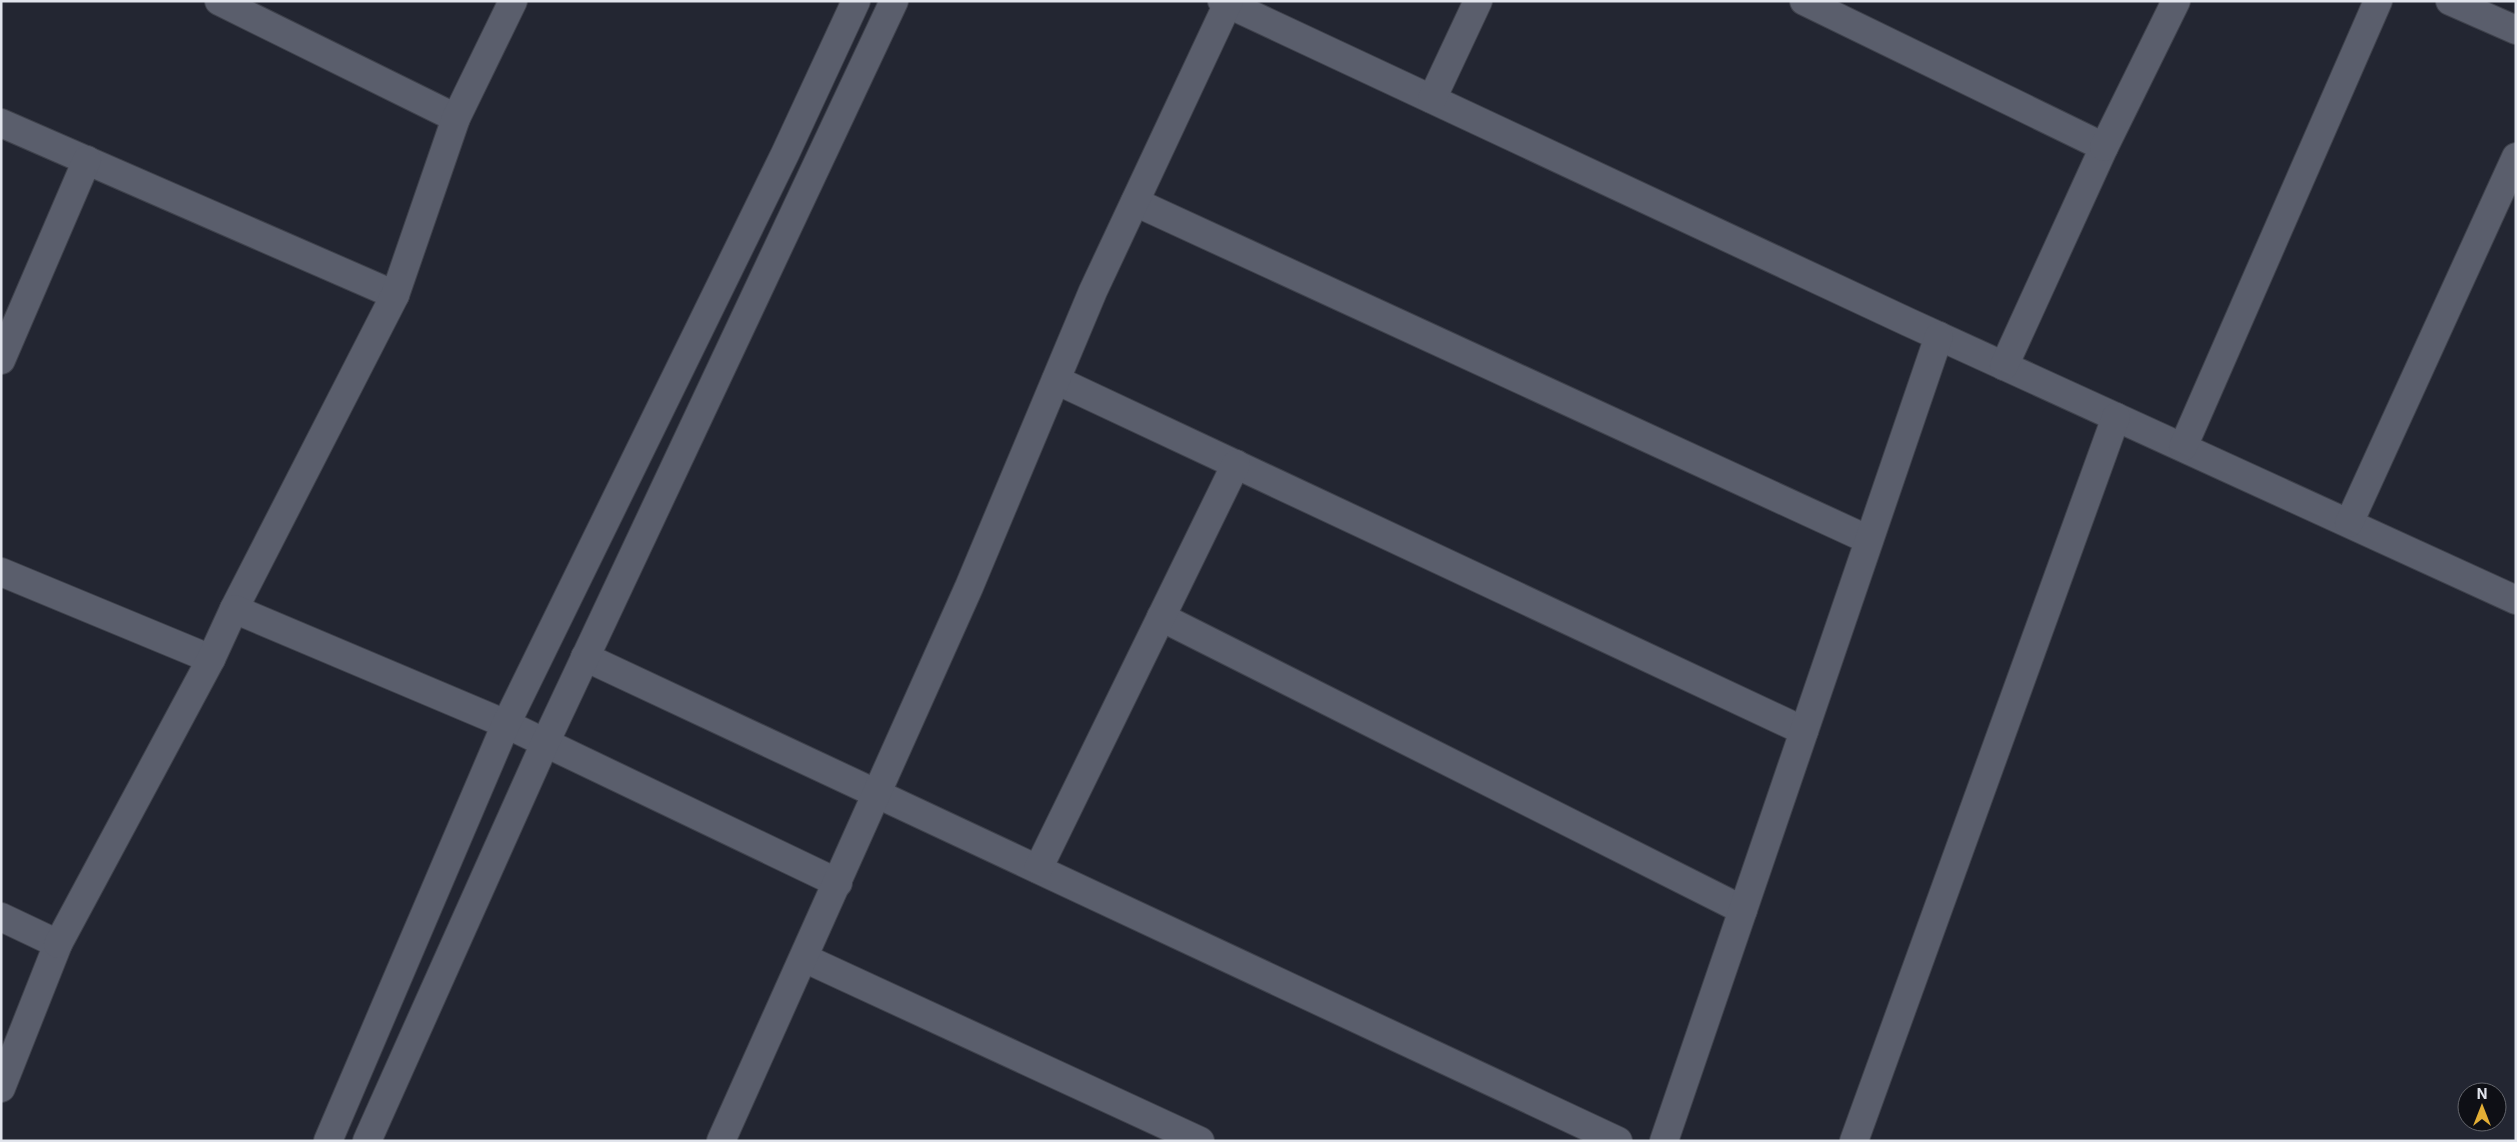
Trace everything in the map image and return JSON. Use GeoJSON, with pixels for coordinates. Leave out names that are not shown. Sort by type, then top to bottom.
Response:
{"type":"FeatureCollection","features":[{"type":"Feature","properties":{"kind":"street"},"geometry":{"type":"LineString","coordinates":[[219,1],[456,118]]}},
{"type":"Feature","properties":{"kind":"street"},"geometry":{"type":"LineString","coordinates":[[1,1088],[58,944],[211,660],[234,609],[395,295],[456,118],[512,1]]}},
{"type":"Feature","properties":{"kind":"street"},"geometry":{"type":"LineString","coordinates":[[328,1141],[506,724],[781,163],[856,1]]}},
{"type":"Feature","properties":{"kind":"street"},"geometry":{"type":"LineString","coordinates":[[367,1141],[545,743],[894,1]]}},
{"type":"Feature","properties":{"kind":"street"},"geometry":{"type":"LineString","coordinates":[[1432,99],[1478,1]]}},
{"type":"Feature","properties":{"kind":"street"},"geometry":{"type":"LineString","coordinates":[[1804,1],[2104,147]]}},
{"type":"Feature","properties":{"kind":"street"},"geometry":{"type":"LineString","coordinates":[[2004,366],[2104,147],[2176,1]]}},
{"type":"Feature","properties":{"kind":"street"},"geometry":{"type":"LineString","coordinates":[[2183,448],[2378,1]]}},
{"type":"Feature","properties":{"kind":"street"},"geometry":{"type":"LineString","coordinates":[[2450,1],[2516,30]]}},
{"type":"Feature","properties":{"kind":"street"},"geometry":{"type":"LineString","coordinates":[[721,1141],[838,883],[969,587],[1056,380],[1226,2],[1939,336],[2516,600]]}},
{"type":"Feature","properties":{"kind":"street"},"geometry":{"type":"LineString","coordinates":[[1,123],[395,295]]}},
{"type":"Feature","properties":{"kind":"street"},"geometry":{"type":"LineString","coordinates":[[2348,523],[2516,158]]}},
{"type":"Feature","properties":{"kind":"street"},"geometry":{"type":"LineString","coordinates":[[1,360],[87,160]]}},
{"type":"Feature","properties":{"kind":"street"},"geometry":{"type":"LineString","coordinates":[[1135,202],[1870,540]]}},
{"type":"Feature","properties":{"kind":"street"},"geometry":{"type":"LineString","coordinates":[[1664,1141],[1939,336]]}},
{"type":"Feature","properties":{"kind":"street"},"geometry":{"type":"LineString","coordinates":[[1056,380],[1804,731]]}},
{"type":"Feature","properties":{"kind":"street"},"geometry":{"type":"LineString","coordinates":[[1854,1141],[2116,417]]}},
{"type":"Feature","properties":{"kind":"street"},"geometry":{"type":"LineString","coordinates":[[1038,869],[1236,464]]}},
{"type":"Feature","properties":{"kind":"street"},"geometry":{"type":"LineString","coordinates":[[1,572],[211,660]]}},
{"type":"Feature","properties":{"kind":"street"},"geometry":{"type":"LineString","coordinates":[[234,609],[506,724],[838,883]]}},
{"type":"Feature","properties":{"kind":"street"},"geometry":{"type":"LineString","coordinates":[[1161,617],[1743,910]]}},
{"type":"Feature","properties":{"kind":"street"},"geometry":{"type":"LineString","coordinates":[[585,657],[1618,1141]]}},
{"type":"Feature","properties":{"kind":"street"},"geometry":{"type":"LineString","coordinates":[[1,918],[58,944]]}},
{"type":"Feature","properties":{"kind":"street"},"geometry":{"type":"LineString","coordinates":[[804,958],[1200,1141]]}}]}
